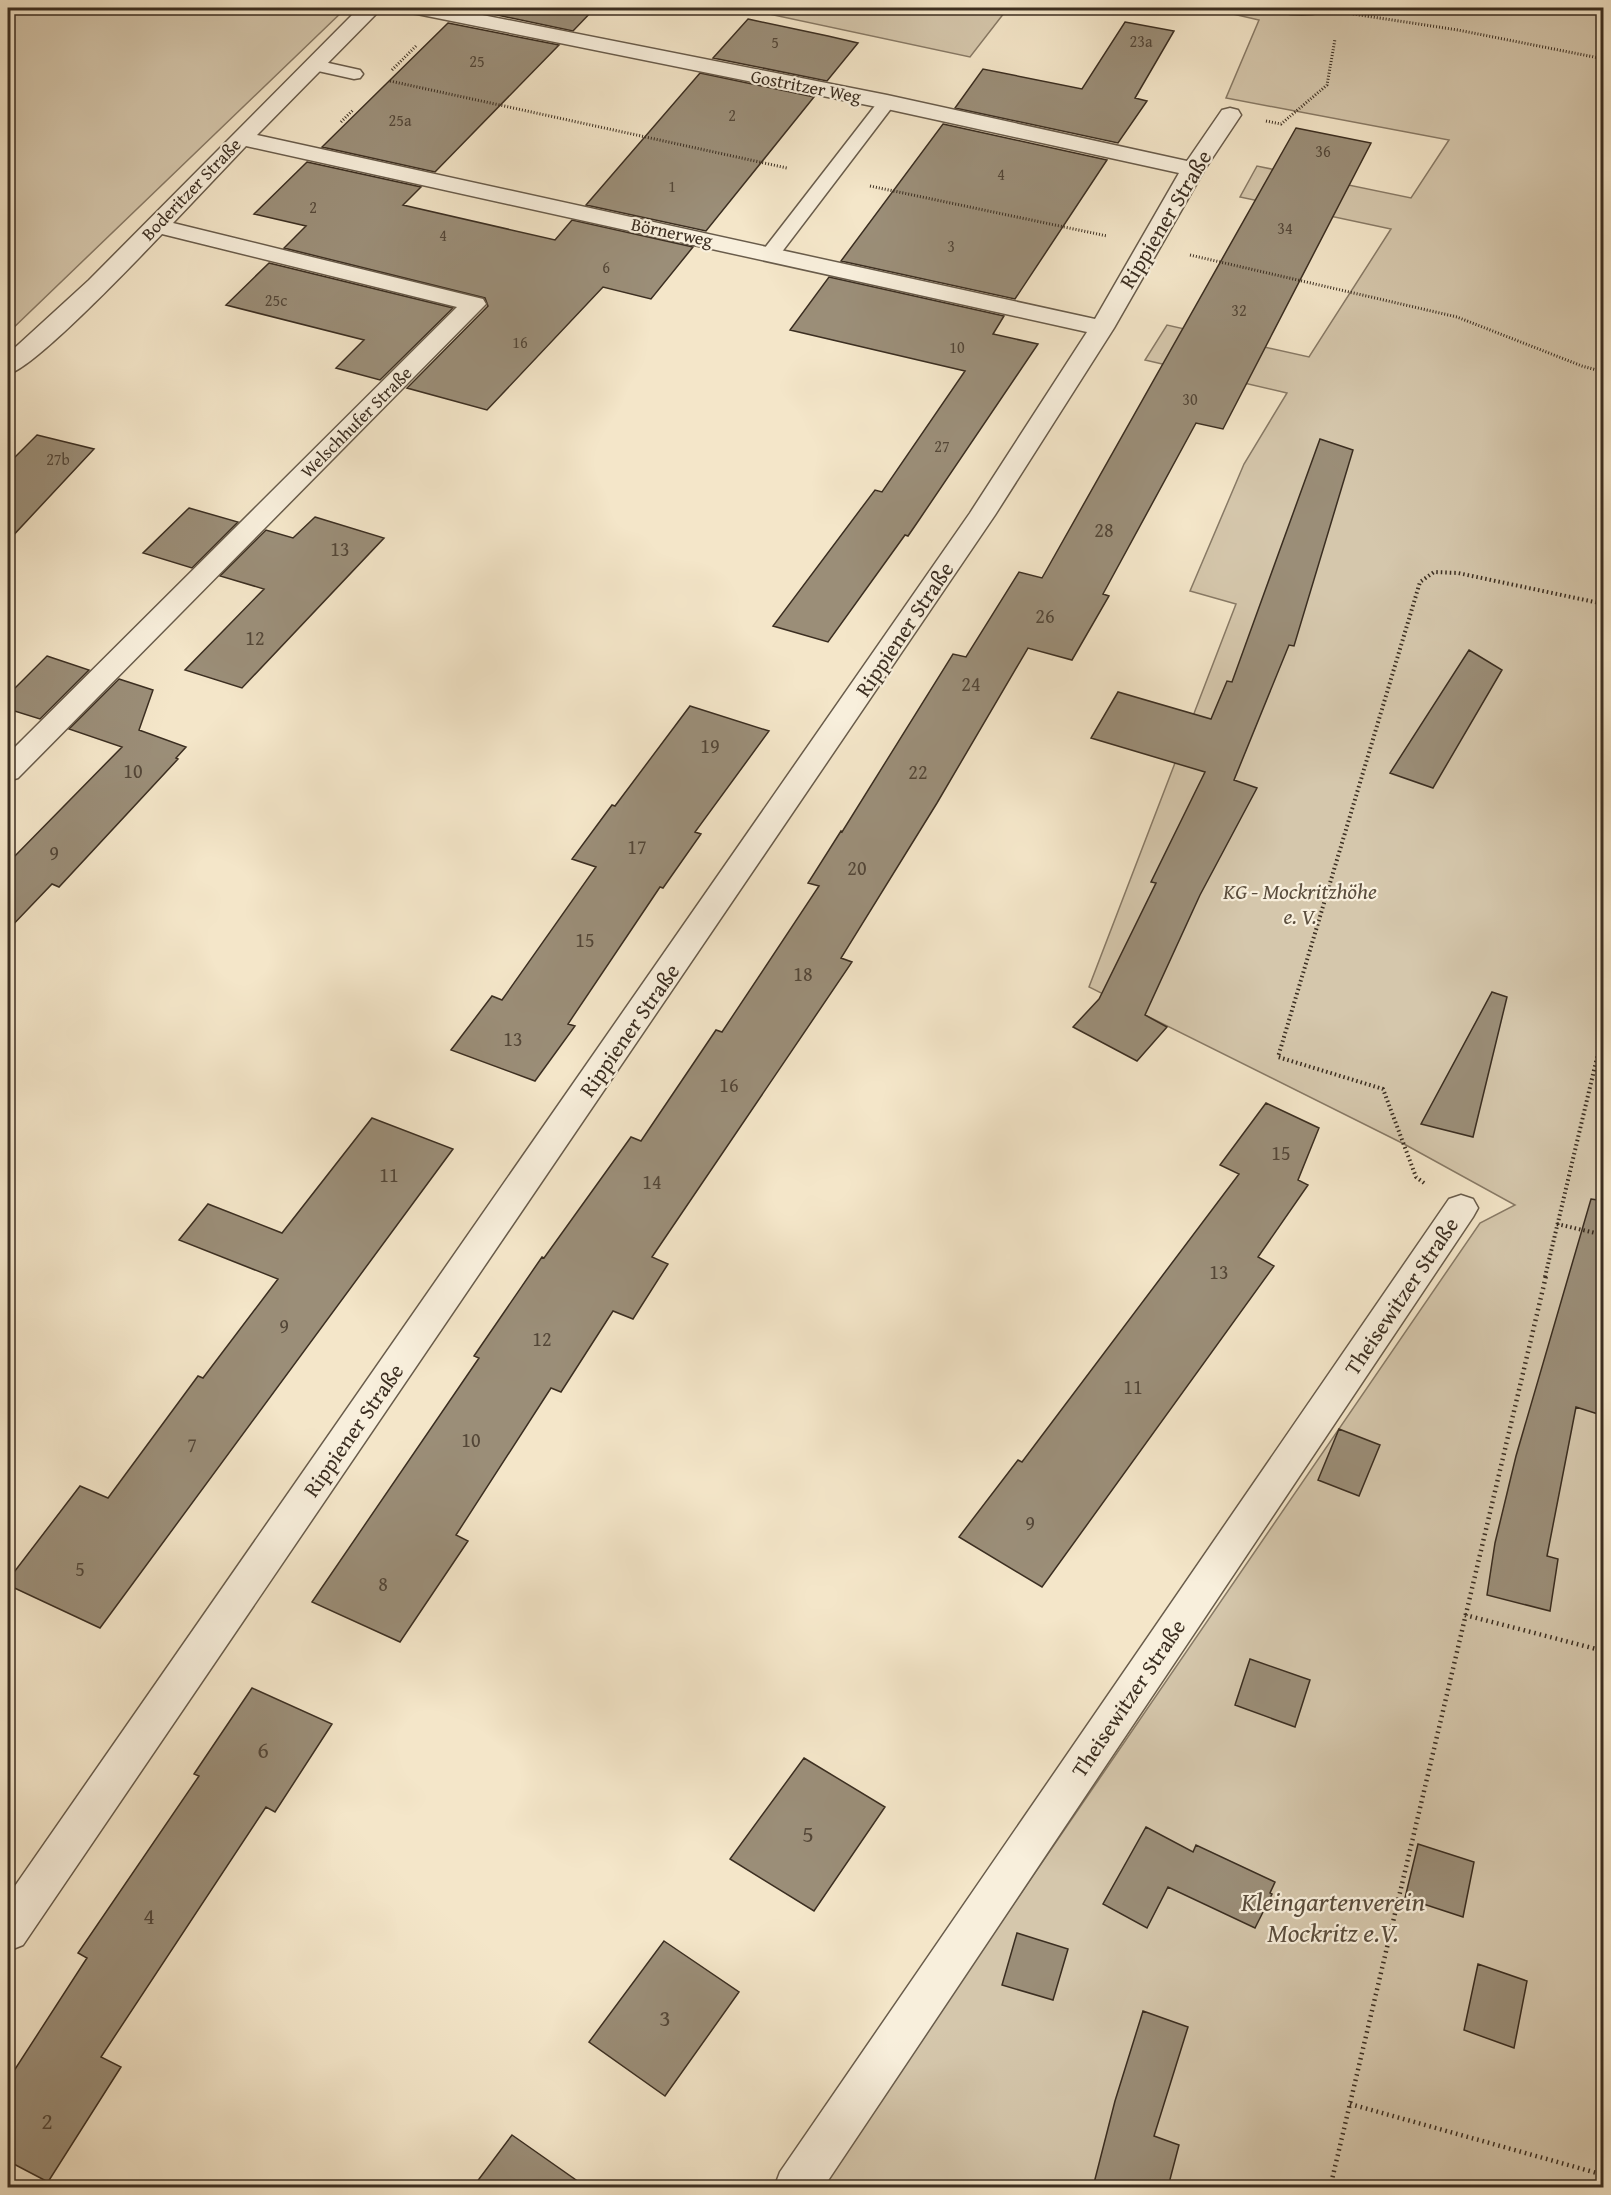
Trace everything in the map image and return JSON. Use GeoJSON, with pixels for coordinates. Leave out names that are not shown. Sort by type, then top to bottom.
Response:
{"type":"FeatureCollection","features":[{"type":"Feature","properties":{"kind":"street","name":"Boderitzer Straße"},"geometry":{"type":"LineString","coordinates":[[8,367],[43,337],[158,226],[241,138],[371,8]]}},
{"type":"Feature","properties":{"kind":"street","name":"Gostritzer Weg"},"geometry":{"type":"LineString","coordinates":[[417,8],[887,102],[1193,169]]}},
{"type":"Feature","properties":{"kind":"street","name":"Rippiener Straße"},"geometry":{"type":"LineString","coordinates":[[8,1931],[982,515],[1102,328],[1193,169],[1230,115]]}},
{"type":"Feature","properties":{"kind":"street","name":"Börnerweg"},"geometry":{"type":"LineString","coordinates":[[241,138],[1102,328]]}},
{"type":"Feature","properties":{"kind":"street","name":"Welschhufer Straße"},"geometry":{"type":"LineString","coordinates":[[8,771],[474,304],[158,226]]}},
{"type":"Feature","properties":{"kind":"street","name":"Theisewitzer Straße"},"geometry":{"type":"LineString","coordinates":[[796,2187],[1461,1208]]}},
{"type":"Feature","properties":{"kind":"lane"},"geometry":{"type":"LineString","coordinates":[[1286,8],[1317,8]]}},
{"type":"Feature","properties":{"kind":"lane"},"geometry":{"type":"LineString","coordinates":[[315,65],[354,74]]}},
{"type":"Feature","properties":{"kind":"lane"},"geometry":{"type":"LineString","coordinates":[[771,254],[887,102]]}},
{"type":"Feature","properties":{"kind":"path"},"geometry":{"type":"LineString","coordinates":[[1317,8],[1458,30],[1604,58]]}},
{"type":"Feature","properties":{"kind":"path"},"geometry":{"type":"LineString","coordinates":[[1230,115],[1281,124],[1327,85],[1335,50],[1335,23],[1317,8]]}},
{"type":"Feature","properties":{"kind":"path"},"geometry":{"type":"LineString","coordinates":[[396,82],[1148,245],[1457,317],[1582,366],[1604,372]]}},
{"type":"Feature","properties":{"kind":"path"},"geometry":{"type":"LineString","coordinates":[[1461,1208],[1416,1177],[1383,1089],[1278,1057],[1420,582],[1434,572],[1458,573],[1604,604]]}},
{"type":"Feature","properties":{"kind":"path"},"geometry":{"type":"LineString","coordinates":[[1330,2187],[1604,1028]]}},
{"type":"Feature","properties":{"kind":"path"},"geometry":{"type":"LineString","coordinates":[[1557,1224],[1604,1235]]}},
{"type":"Feature","properties":{"kind":"path"},"geometry":{"type":"LineString","coordinates":[[1465,1615],[1604,1651]]}},
{"type":"Feature","properties":{"kind":"path"},"geometry":{"type":"LineString","coordinates":[[1350,2104],[1604,2175]]}},
{"type":"Feature","properties":{"kind":"green space"},"geometry":{"type":"Polygon","coordinates":[[[8,8],[346,8],[8,333],[8,8]]]}},
{"type":"Feature","properties":{"kind":"green space"},"geometry":{"type":"Polygon","coordinates":[[[741,8],[1008,8],[970,57],[741,8]]]}},
{"type":"Feature","properties":{"kind":"green space"},"geometry":{"type":"Polygon","coordinates":[[[1207,8],[1603,8],[1603,2187],[819,2188],[1480,1223],[1515,1205],[1404,1144],[1089,987],[1236,604],[1190,591],[1244,464],[1287,393],[1145,360],[1167,325],[1309,357],[1391,229],[1240,197],[1257,166],[1411,198],[1449,140],[1226,98],[1259,20],[1207,8]]]}},
{"type":"Feature","properties":{"kind":"building"},"geometry":{"type":"Polygon","coordinates":[[[464,8],[595,8],[573,31],[464,8]]]}},
{"type":"Feature","properties":{"kind":"building"},"geometry":{"type":"Polygon","coordinates":[[[748,19],[858,43],[827,81],[713,58],[748,19]]]}},
{"type":"Feature","properties":{"kind":"building"},"geometry":{"type":"Polygon","coordinates":[[[1125,22],[1174,31],[1135,98],[1147,101],[1118,143],[955,108],[983,69],[1082,89],[1125,22]]]}},
{"type":"Feature","properties":{"kind":"building"},"geometry":{"type":"Polygon","coordinates":[[[448,23],[559,45],[435,172],[322,147],[448,23]]]}},
{"type":"Feature","properties":{"kind":"building"},"geometry":{"type":"Polygon","coordinates":[[[700,73],[814,97],[706,231],[586,205],[700,73]]]}},
{"type":"Feature","properties":{"kind":"building"},"geometry":{"type":"Polygon","coordinates":[[[943,124],[1107,160],[1015,299],[841,261],[943,124]]]}},
{"type":"Feature","properties":{"kind":"building"},"geometry":{"type":"Polygon","coordinates":[[[1296,128],[1371,143],[1223,429],[1196,423],[1103,594],[1109,596],[1072,660],[1028,648],[937,803],[841,958],[852,962],[652,1257],[668,1264],[633,1319],[613,1311],[561,1392],[551,1388],[456,1535],[468,1541],[400,1642],[312,1602],[479,1358],[474,1356],[542,1257],[544,1258],[631,1137],[641,1141],[716,1030],[722,1032],[819,886],[808,883],[953,654],[966,657],[1019,572],[1042,578],[1296,128]]]}},
{"type":"Feature","properties":{"kind":"building"},"geometry":{"type":"Polygon","coordinates":[[[307,162],[421,187],[403,205],[555,240],[572,220],[693,247],[651,299],[603,287],[487,410],[407,388],[488,306],[485,298],[284,248],[306,226],[254,214],[307,162]]]}},
{"type":"Feature","properties":{"kind":"building"},"geometry":{"type":"Polygon","coordinates":[[[269,263],[453,308],[380,380],[336,368],[364,340],[226,305],[269,263]]]}},
{"type":"Feature","properties":{"kind":"building"},"geometry":{"type":"Polygon","coordinates":[[[829,277],[1004,316],[993,334],[1038,344],[908,536],[905,535],[828,642],[773,626],[875,490],[882,492],[965,371],[790,330],[829,277]]]}},
{"type":"Feature","properties":{"kind":"building"},"geometry":{"type":"Polygon","coordinates":[[[37,435],[94,449],[8,541],[8,464],[37,435]]]}},
{"type":"Feature","properties":{"kind":"building"},"geometry":{"type":"Polygon","coordinates":[[[1320,439],[1353,450],[1294,646],[1289,645],[1234,780],[1257,788],[1200,895],[1145,1015],[1167,1027],[1137,1061],[1073,1027],[1099,999],[1156,883],[1151,882],[1205,772],[1091,738],[1118,692],[1211,719],[1227,681],[1232,682],[1320,439]]]}},
{"type":"Feature","properties":{"kind":"building"},"geometry":{"type":"Polygon","coordinates":[[[189,508],[238,522],[192,568],[143,553],[189,508]]]}},
{"type":"Feature","properties":{"kind":"building"},"geometry":{"type":"Polygon","coordinates":[[[315,517],[384,538],[242,688],[185,670],[264,589],[220,576],[266,530],[293,538],[315,517]]]}},
{"type":"Feature","properties":{"kind":"building"},"geometry":{"type":"Polygon","coordinates":[[[1469,650],[1502,670],[1433,788],[1390,773],[1469,650]]]}},
{"type":"Feature","properties":{"kind":"building"},"geometry":{"type":"Polygon","coordinates":[[[47,656],[89,670],[40,719],[8,709],[8,695],[47,656]]]}},
{"type":"Feature","properties":{"kind":"building"},"geometry":{"type":"Polygon","coordinates":[[[119,679],[153,690],[139,730],[186,747],[176,758],[178,759],[59,887],[52,884],[8,930],[8,863],[122,747],[69,729],[119,679]]]}},
{"type":"Feature","properties":{"kind":"building"},"geometry":{"type":"Polygon","coordinates":[[[690,706],[769,731],[695,832],[701,834],[663,888],[660,887],[568,1024],[575,1026],[535,1081],[451,1050],[492,996],[502,1000],[596,867],[572,859],[690,706]]]}},
{"type":"Feature","properties":{"kind":"building"},"geometry":{"type":"Polygon","coordinates":[[[1492,992],[1507,997],[1473,1137],[1421,1124],[1492,992]]]}},
{"type":"Feature","properties":{"kind":"building"},"geometry":{"type":"Polygon","coordinates":[[[1266,1103],[1319,1128],[1298,1180],[1308,1185],[1258,1257],[1274,1266],[1042,1587],[959,1537],[1018,1460],[1022,1462],[1239,1174],[1220,1165],[1266,1103]]]}},
{"type":"Feature","properties":{"kind":"building"},"geometry":{"type":"Polygon","coordinates":[[[372,1118],[453,1149],[100,1628],[8,1585],[8,1580],[80,1486],[108,1498],[198,1376],[203,1378],[278,1279],[179,1240],[208,1204],[282,1233],[372,1118]]]}},
{"type":"Feature","properties":{"kind":"building"},"geometry":{"type":"Polygon","coordinates":[[[1591,1199],[1604,1201],[1604,1416],[1576,1407],[1547,1556],[1558,1559],[1550,1611],[1487,1595],[1495,1543],[1516,1456],[1591,1199]]]}},
{"type":"Feature","properties":{"kind":"building"},"geometry":{"type":"Polygon","coordinates":[[[1339,1429],[1380,1445],[1359,1496],[1318,1480],[1339,1429]]]}},
{"type":"Feature","properties":{"kind":"building"},"geometry":{"type":"Polygon","coordinates":[[[1250,1659],[1310,1680],[1295,1727],[1235,1705],[1250,1659]]]}},
{"type":"Feature","properties":{"kind":"building"},"geometry":{"type":"Polygon","coordinates":[[[252,1688],[332,1724],[275,1812],[266,1807],[101,2057],[121,2067],[48,2182],[8,2161],[8,2080],[87,1958],[78,1953],[199,1776],[194,1774],[252,1688]]]}},
{"type":"Feature","properties":{"kind":"building"},"geometry":{"type":"Polygon","coordinates":[[[804,1758],[885,1807],[814,1911],[730,1859],[804,1758]]]}},
{"type":"Feature","properties":{"kind":"building"},"geometry":{"type":"Polygon","coordinates":[[[1146,1827],[1193,1852],[1196,1845],[1275,1882],[1270,1893],[1272,1894],[1255,1928],[1168,1887],[1147,1928],[1103,1904],[1146,1827]]]}},
{"type":"Feature","properties":{"kind":"building"},"geometry":{"type":"Polygon","coordinates":[[[1418,1844],[1474,1862],[1463,1917],[1405,1898],[1418,1844]]]}},
{"type":"Feature","properties":{"kind":"building"},"geometry":{"type":"Polygon","coordinates":[[[1017,1933],[1068,1949],[1053,2000],[1002,1985],[1017,1933]]]}},
{"type":"Feature","properties":{"kind":"building"},"geometry":{"type":"Polygon","coordinates":[[[664,1941],[739,1992],[665,2096],[589,2042],[664,1941]]]}},
{"type":"Feature","properties":{"kind":"building"},"geometry":{"type":"Polygon","coordinates":[[[1478,1964],[1527,1981],[1514,2048],[1464,2030],[1478,1964]]]}},
{"type":"Feature","properties":{"kind":"building"},"geometry":{"type":"Polygon","coordinates":[[[1143,2011],[1188,2027],[1154,2136],[1179,2145],[1168,2187],[1093,2187],[1115,2101],[1143,2011]]]}},
{"type":"Feature","properties":{"kind":"building"},"geometry":{"type":"Polygon","coordinates":[[[512,2135],[586,2187],[473,2187],[512,2135]]]}},
{"type":"Feature","properties":{"kind":"park label","name":"KG - Mockritzhöhe e. V."},"geometry":{"type":"Point","coordinates":[1300,904]}},
{"type":"Feature","properties":{"kind":"park label","name":"Kleingartenverein Mockritz e.V."},"geometry":{"type":"Point","coordinates":[1333,1916]}}]}
